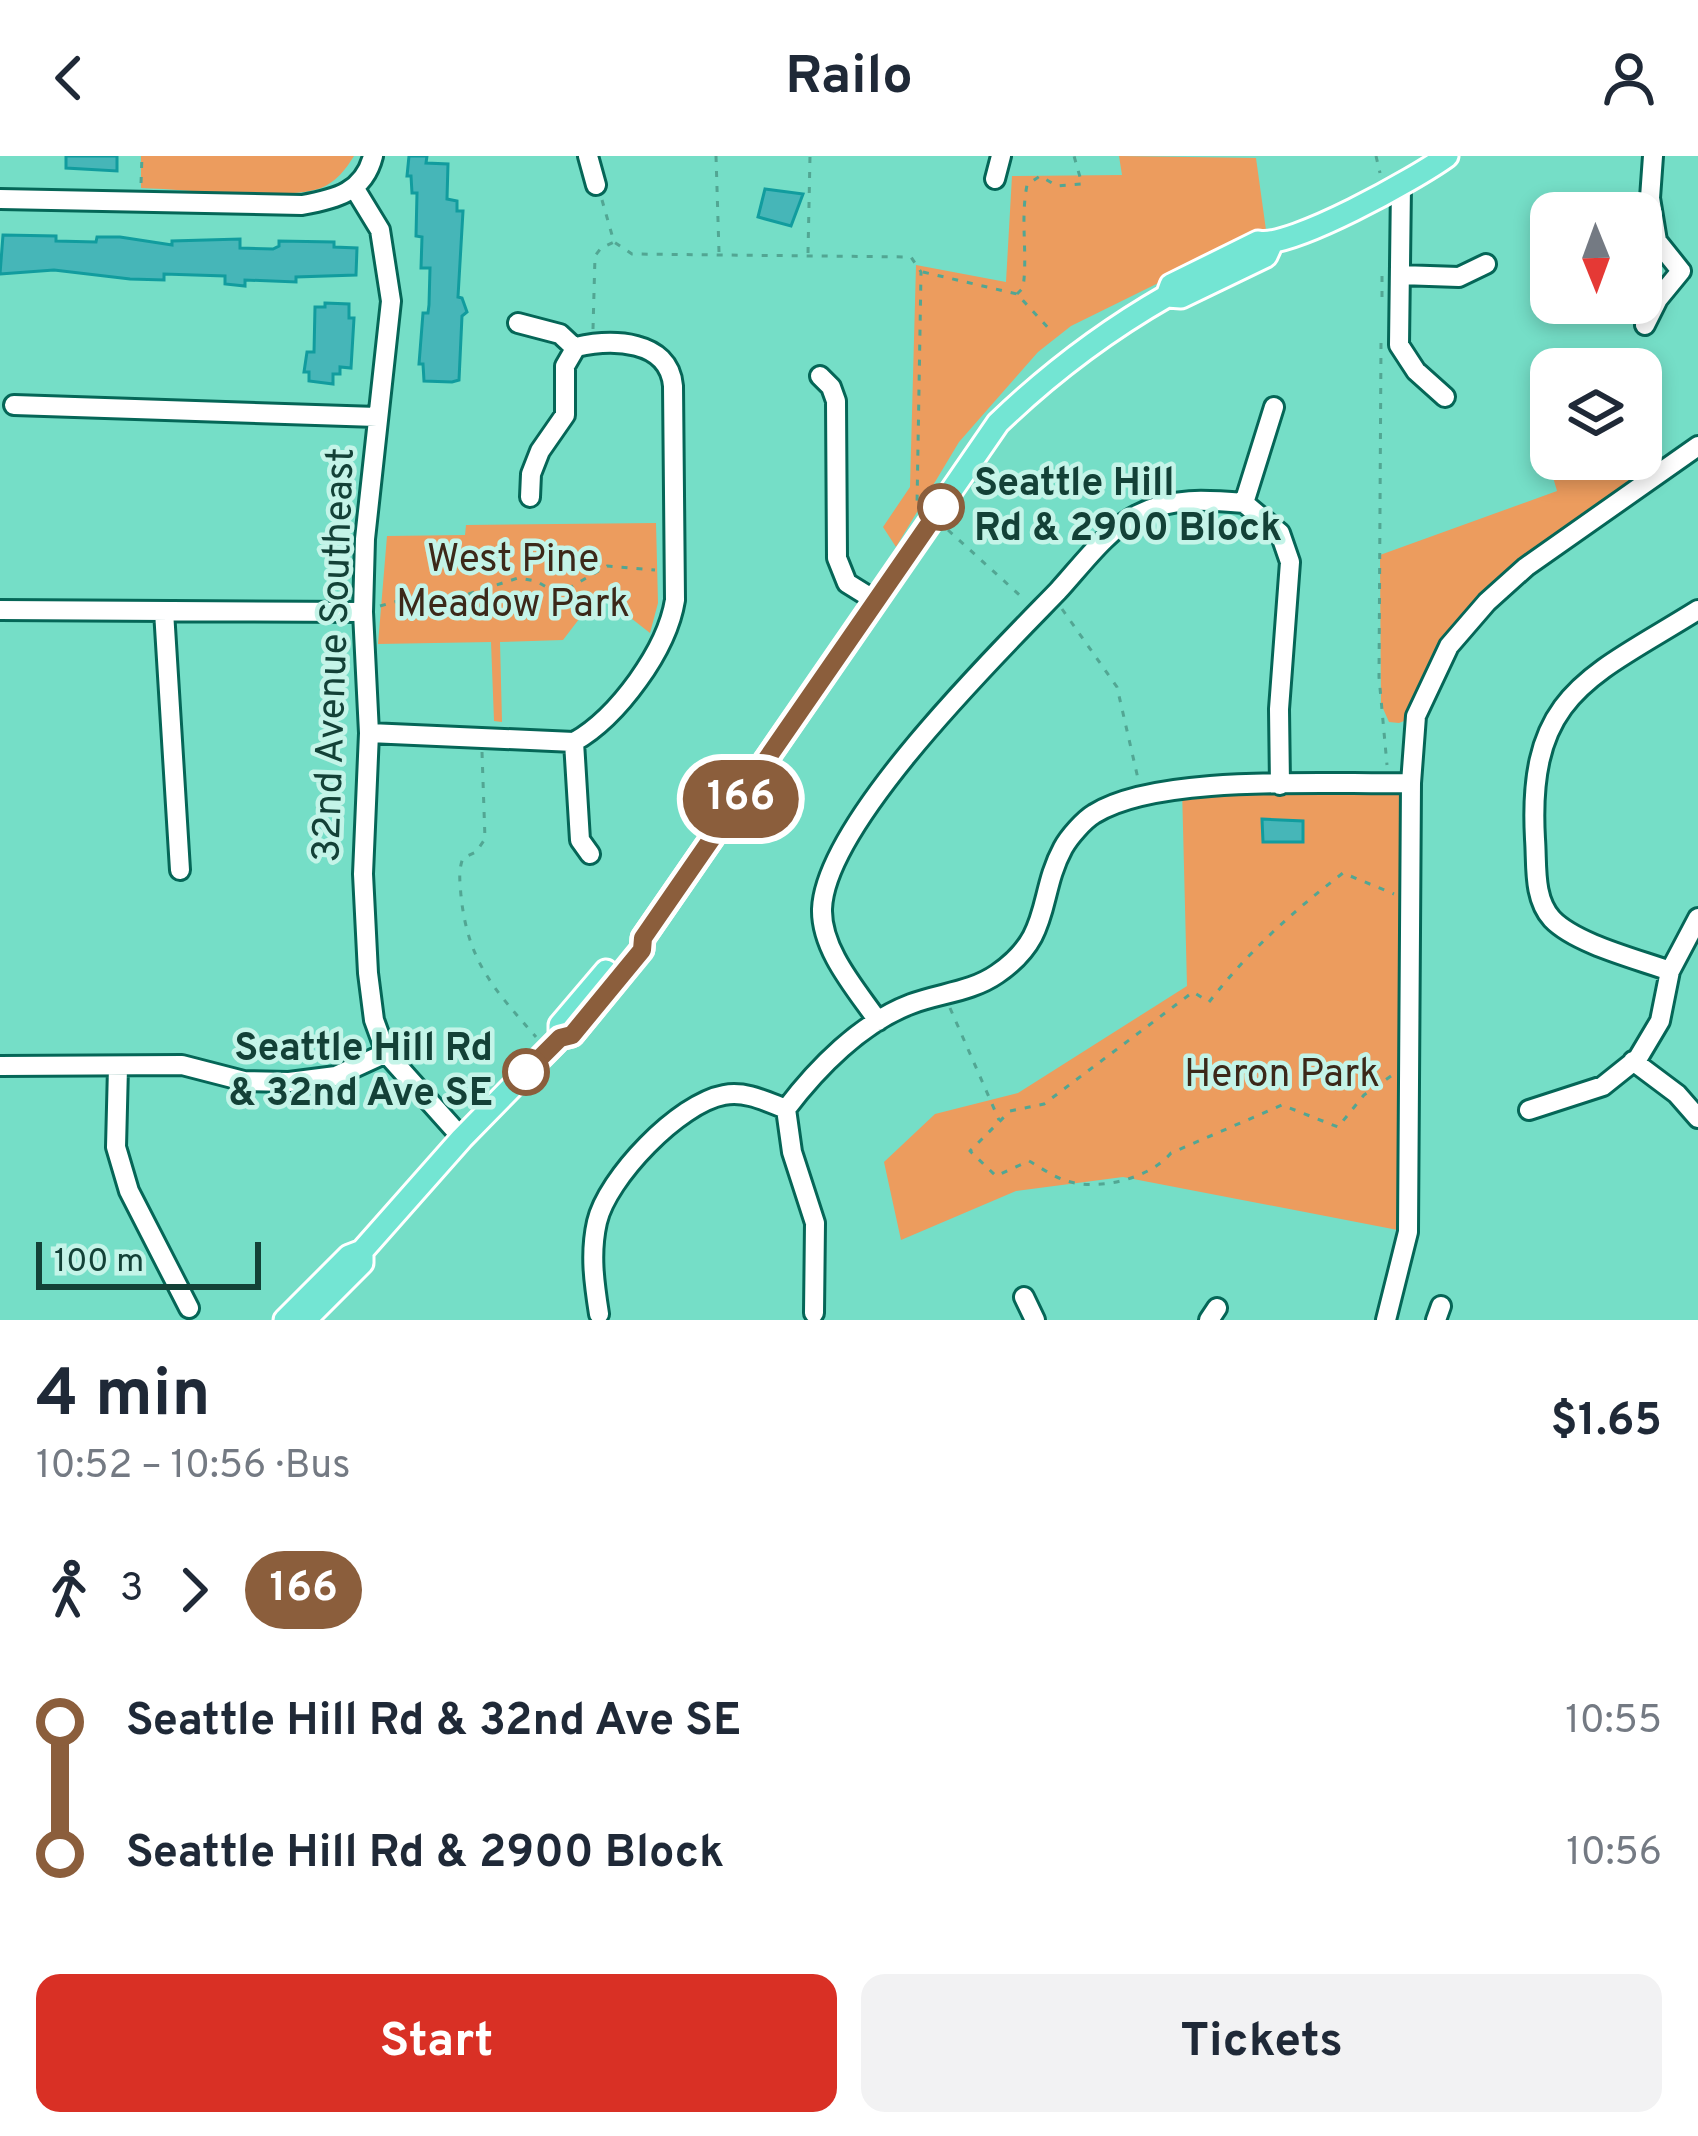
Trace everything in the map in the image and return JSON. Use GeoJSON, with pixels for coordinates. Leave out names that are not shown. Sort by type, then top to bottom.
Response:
{"type":"FeatureCollection","features":[{"type":"Feature","properties":{"kind":"main road"},"geometry":{"type":"LineString","coordinates":[[284,1320],[349,1256],[362,1251],[549,1038],[572,1035],[642,950],[643,938],[998,423],[1052,371],[1098,336],[1167,296],[1181,297],[1266,256],[1271,245],[1401,185],[1447,156]]}},
{"type":"Feature","properties":{"kind":"main road"},"geometry":{"type":"LineString","coordinates":[[305,1320],[362,1264],[362,1251]]}},
{"type":"Feature","properties":{"kind":"street"},"geometry":{"type":"LineString","coordinates":[[0,199],[302,205],[332,200],[355,189],[373,156]]}},
{"type":"Feature","properties":{"kind":"street"},"geometry":{"type":"LineString","coordinates":[[588,156],[596,185]]}},
{"type":"Feature","properties":{"kind":"street"},"geometry":{"type":"LineString","coordinates":[[995,179],[1000,156]]}},
{"type":"Feature","properties":{"kind":"street"},"geometry":{"type":"LineString","coordinates":[[1645,325],[1658,299],[1690,271],[1657,241],[1650,198],[1653,156]]}},
{"type":"Feature","properties":{"kind":"street"},"geometry":{"type":"LineString","coordinates":[[1401,185],[1399,345],[1416,371],[1445,397]]}},
{"type":"Feature","properties":{"kind":"street","name":"32nd Avenue Southeast"},"geometry":{"type":"LineString","coordinates":[[355,189],[380,230],[391,301],[363,612],[369,733],[363,874],[368,973],[374,1019],[386,1053],[462,1138]]}},
{"type":"Feature","properties":{"kind":"street"},"geometry":{"type":"LineString","coordinates":[[1400,275],[1459,278],[1486,264]]}},
{"type":"Feature","properties":{"kind":"street"},"geometry":{"type":"LineString","coordinates":[[518,323],[585,346]]}},
{"type":"Feature","properties":{"kind":"street"},"geometry":{"type":"LineString","coordinates":[[369,733],[574,742],[601,727],[663,639],[676,600],[673,386],[672,371],[662,358],[645,349],[604,341],[585,346],[566,366],[565,415],[540,451],[530,497]]}},
{"type":"Feature","properties":{"kind":"street"},"geometry":{"type":"LineString","coordinates":[[820,376],[836,401],[837,558],[847,583],[876,602]]}},
{"type":"Feature","properties":{"kind":"street"},"geometry":{"type":"LineString","coordinates":[[14,405],[377,417]]}},
{"type":"Feature","properties":{"kind":"street"},"geometry":{"type":"LineString","coordinates":[[1244,503],[1274,407]]}},
{"type":"Feature","properties":{"kind":"street"},"geometry":{"type":"LineString","coordinates":[[1387,1320],[1408,1232],[1411,783],[1416,716],[1449,646],[1487,602],[1526,567],[1698,446]]}},
{"type":"Feature","properties":{"kind":"street"},"geometry":{"type":"LineString","coordinates":[[878,1021],[827,940],[822,910],[828,876],[841,850],[913,747],[1038,611],[1135,515],[1171,503],[1244,503],[1280,533],[1290,562],[1279,709],[1280,785]]}},
{"type":"Feature","properties":{"kind":"street"},"geometry":{"type":"LineString","coordinates":[[0,610],[363,612]]}},
{"type":"Feature","properties":{"kind":"street"},"geometry":{"type":"LineString","coordinates":[[164,610],[180,870]]}},
{"type":"Feature","properties":{"kind":"street"},"geometry":{"type":"LineString","coordinates":[[1670,971],[1570,933],[1550,917],[1538,895],[1534,805],[1546,731],[1561,707],[1592,676],[1698,610]]}},
{"type":"Feature","properties":{"kind":"street"},"geometry":{"type":"LineString","coordinates":[[574,742],[580,840],[590,854]]}},
{"type":"Feature","properties":{"kind":"street"},"geometry":{"type":"LineString","coordinates":[[814,1312],[814,1223],[792,1152],[786,1109],[819,1069],[878,1021],[908,1005],[964,990],[996,975],[1023,952],[1041,924],[1064,848],[1092,815],[1142,796],[1182,788],[1411,783]]}},
{"type":"Feature","properties":{"kind":"street"},"geometry":{"type":"LineString","coordinates":[[1529,1110],[1603,1086],[1633,1061],[1660,1021],[1670,971],[1698,919]]}},
{"type":"Feature","properties":{"kind":"street"},"geometry":{"type":"LineString","coordinates":[[0,1066],[182,1065],[244,1081],[289,1082],[336,1076],[386,1053]]}},
{"type":"Feature","properties":{"kind":"street"},"geometry":{"type":"LineString","coordinates":[[1633,1061],[1677,1094],[1698,1118]]}},
{"type":"Feature","properties":{"kind":"street"},"geometry":{"type":"LineString","coordinates":[[118,1066],[116,1147],[129,1191],[189,1308]]}},
{"type":"Feature","properties":{"kind":"street"},"geometry":{"type":"LineString","coordinates":[[598,1314],[592,1249],[598,1216],[607,1195],[651,1142],[676,1118],[723,1095],[746,1094],[786,1109]]}},
{"type":"Feature","properties":{"kind":"street"},"geometry":{"type":"LineString","coordinates":[[1024,1298],[1035,1320]]}},
{"type":"Feature","properties":{"kind":"path"},"geometry":{"type":"LineString","coordinates":[[140,203],[142,156]]}},
{"type":"Feature","properties":{"kind":"path"},"geometry":{"type":"LineString","coordinates":[[716,156],[719,254]]}},
{"type":"Feature","properties":{"kind":"path"},"geometry":{"type":"LineString","coordinates":[[808,255],[810,156]]}},
{"type":"Feature","properties":{"kind":"path"},"geometry":{"type":"LineString","coordinates":[[1017,294],[1025,278],[1020,219],[1027,185],[1040,176],[1057,186],[1082,184],[1075,156]]}},
{"type":"Feature","properties":{"kind":"path"},"geometry":{"type":"LineString","coordinates":[[1376,156],[1380,172]]}},
{"type":"Feature","properties":{"kind":"path"},"geometry":{"type":"LineString","coordinates":[[596,185],[614,242],[632,254],[911,257],[921,272],[915,502],[920,512]]}},
{"type":"Feature","properties":{"kind":"path"},"geometry":{"type":"LineString","coordinates":[[585,346],[595,256],[614,242]]}},
{"type":"Feature","properties":{"kind":"path"},"geometry":{"type":"LineString","coordinates":[[1383,315],[1384,253]]}},
{"type":"Feature","properties":{"kind":"path"},"geometry":{"type":"LineString","coordinates":[[921,272],[1017,294],[1053,334]]}},
{"type":"Feature","properties":{"kind":"path"},"geometry":{"type":"LineString","coordinates":[[1382,328],[1381,704],[1388,769],[1411,783]]}},
{"type":"Feature","properties":{"kind":"path"},"geometry":{"type":"LineString","coordinates":[[947,529],[1038,611]]}},
{"type":"Feature","properties":{"kind":"path"},"geometry":{"type":"LineString","coordinates":[[363,612],[405,599],[454,598],[518,578],[553,591],[569,588],[607,566],[675,571]]}},
{"type":"Feature","properties":{"kind":"path"},"geometry":{"type":"LineString","coordinates":[[1053,596],[1118,687],[1142,796]]}},
{"type":"Feature","properties":{"kind":"path"},"geometry":{"type":"LineString","coordinates":[[482,738],[485,839],[476,852],[463,858],[459,869],[465,931],[483,976],[549,1038]]}},
{"type":"Feature","properties":{"kind":"path"},"geometry":{"type":"LineString","coordinates":[[1397,896],[1343,873],[1280,922],[1209,1002],[1193,992],[1044,1104],[1010,1111],[970,1151],[996,1176],[1029,1160],[1065,1180],[1104,1185],[1160,1166],[1172,1153],[1282,1105],[1338,1126],[1364,1095],[1412,1062]]}},
{"type":"Feature","properties":{"kind":"path"},"geometry":{"type":"LineString","coordinates":[[944,994],[999,1122]]}},
{"type":"Feature","properties":{"kind":"green space"},"geometry":{"type":"Polygon","coordinates":[[[141,156],[354,156],[340,175],[321,188],[260,194],[141,188],[141,156]]]}},
{"type":"Feature","properties":{"kind":"green space"},"geometry":{"type":"Polygon","coordinates":[[[1119,156],[1256,158],[1266,230],[1071,326],[1038,352],[959,442],[896,547],[883,527],[910,487],[916,265],[1006,282],[1012,176],[1122,175],[1119,156]]]}},
{"type":"Feature","properties":{"kind":"green space"},"geometry":{"type":"Polygon","coordinates":[[[1554,480],[1637,480],[1643,484],[1487,602],[1416,716],[1389,722],[1381,704],[1380,555],[1557,491],[1554,480]]]}},
{"type":"Feature","properties":{"kind":"green space","name":"West Pine Meadow Park"},"geometry":{"type":"Polygon","coordinates":[[[656,523],[658,603],[650,633],[599,593],[563,640],[500,642],[502,722],[494,721],[491,642],[378,644],[387,536],[465,535],[466,525],[656,523]]]}},
{"type":"Feature","properties":{"kind":"green space","name":"Heron Park"},"geometry":{"type":"Polygon","coordinates":[[[1411,783],[1408,1232],[1123,1177],[1016,1191],[901,1240],[884,1162],[935,1114],[1018,1093],[1187,986],[1182,788],[1411,783]]]}},
{"type":"Feature","properties":{"kind":"building"},"geometry":{"type":"Polygon","coordinates":[[[66,156],[117,156],[117,171],[66,168],[66,156]]]}},
{"type":"Feature","properties":{"kind":"building"},"geometry":{"type":"Polygon","coordinates":[[[409,156],[427,156],[426,163],[448,164],[447,199],[457,201],[457,211],[463,211],[458,297],[467,312],[462,316],[459,380],[452,382],[424,381],[423,364],[419,364],[430,268],[421,268],[422,237],[416,236],[417,193],[412,193],[411,176],[407,176],[409,156]]]}},
{"type":"Feature","properties":{"kind":"building"},"geometry":{"type":"Polygon","coordinates":[[[765,189],[803,194],[791,226],[758,217],[765,189]]]}},
{"type":"Feature","properties":{"kind":"building"},"geometry":{"type":"Polygon","coordinates":[[[3,235],[96,242],[97,237],[120,237],[172,245],[172,241],[240,239],[240,248],[273,249],[279,241],[334,242],[334,247],[357,248],[356,275],[296,277],[296,282],[245,280],[245,286],[225,284],[225,276],[164,274],[164,280],[54,270],[0,274],[3,235]]]}},
{"type":"Feature","properties":{"kind":"building"},"geometry":{"type":"Polygon","coordinates":[[[325,303],[349,304],[349,318],[354,318],[351,368],[340,367],[340,374],[333,374],[333,384],[309,381],[309,372],[304,372],[307,352],[314,352],[315,307],[325,307],[325,303]]]}},
{"type":"Feature","properties":{"kind":"building"},"geometry":{"type":"Polygon","coordinates":[[[1262,819],[1303,821],[1303,842],[1263,842],[1262,819]]]}},
{"type":"Feature","properties":{"kind":"bus line","name":"166"},"geometry":{"type":"LineString","coordinates":[[526,1072],[560,1038],[572,1035],[642,950],[643,938],[941,507]]}},
{"type":"Feature","properties":{"kind":"place","name":"Seattle Hill Rd & 2900 Block"},"geometry":{"type":"Point","coordinates":[941,507]}},
{"type":"Feature","properties":{"kind":"place","name":"Seattle Hill Rd & 32nd Ave SE"},"geometry":{"type":"Point","coordinates":[526,1072]}}]}
